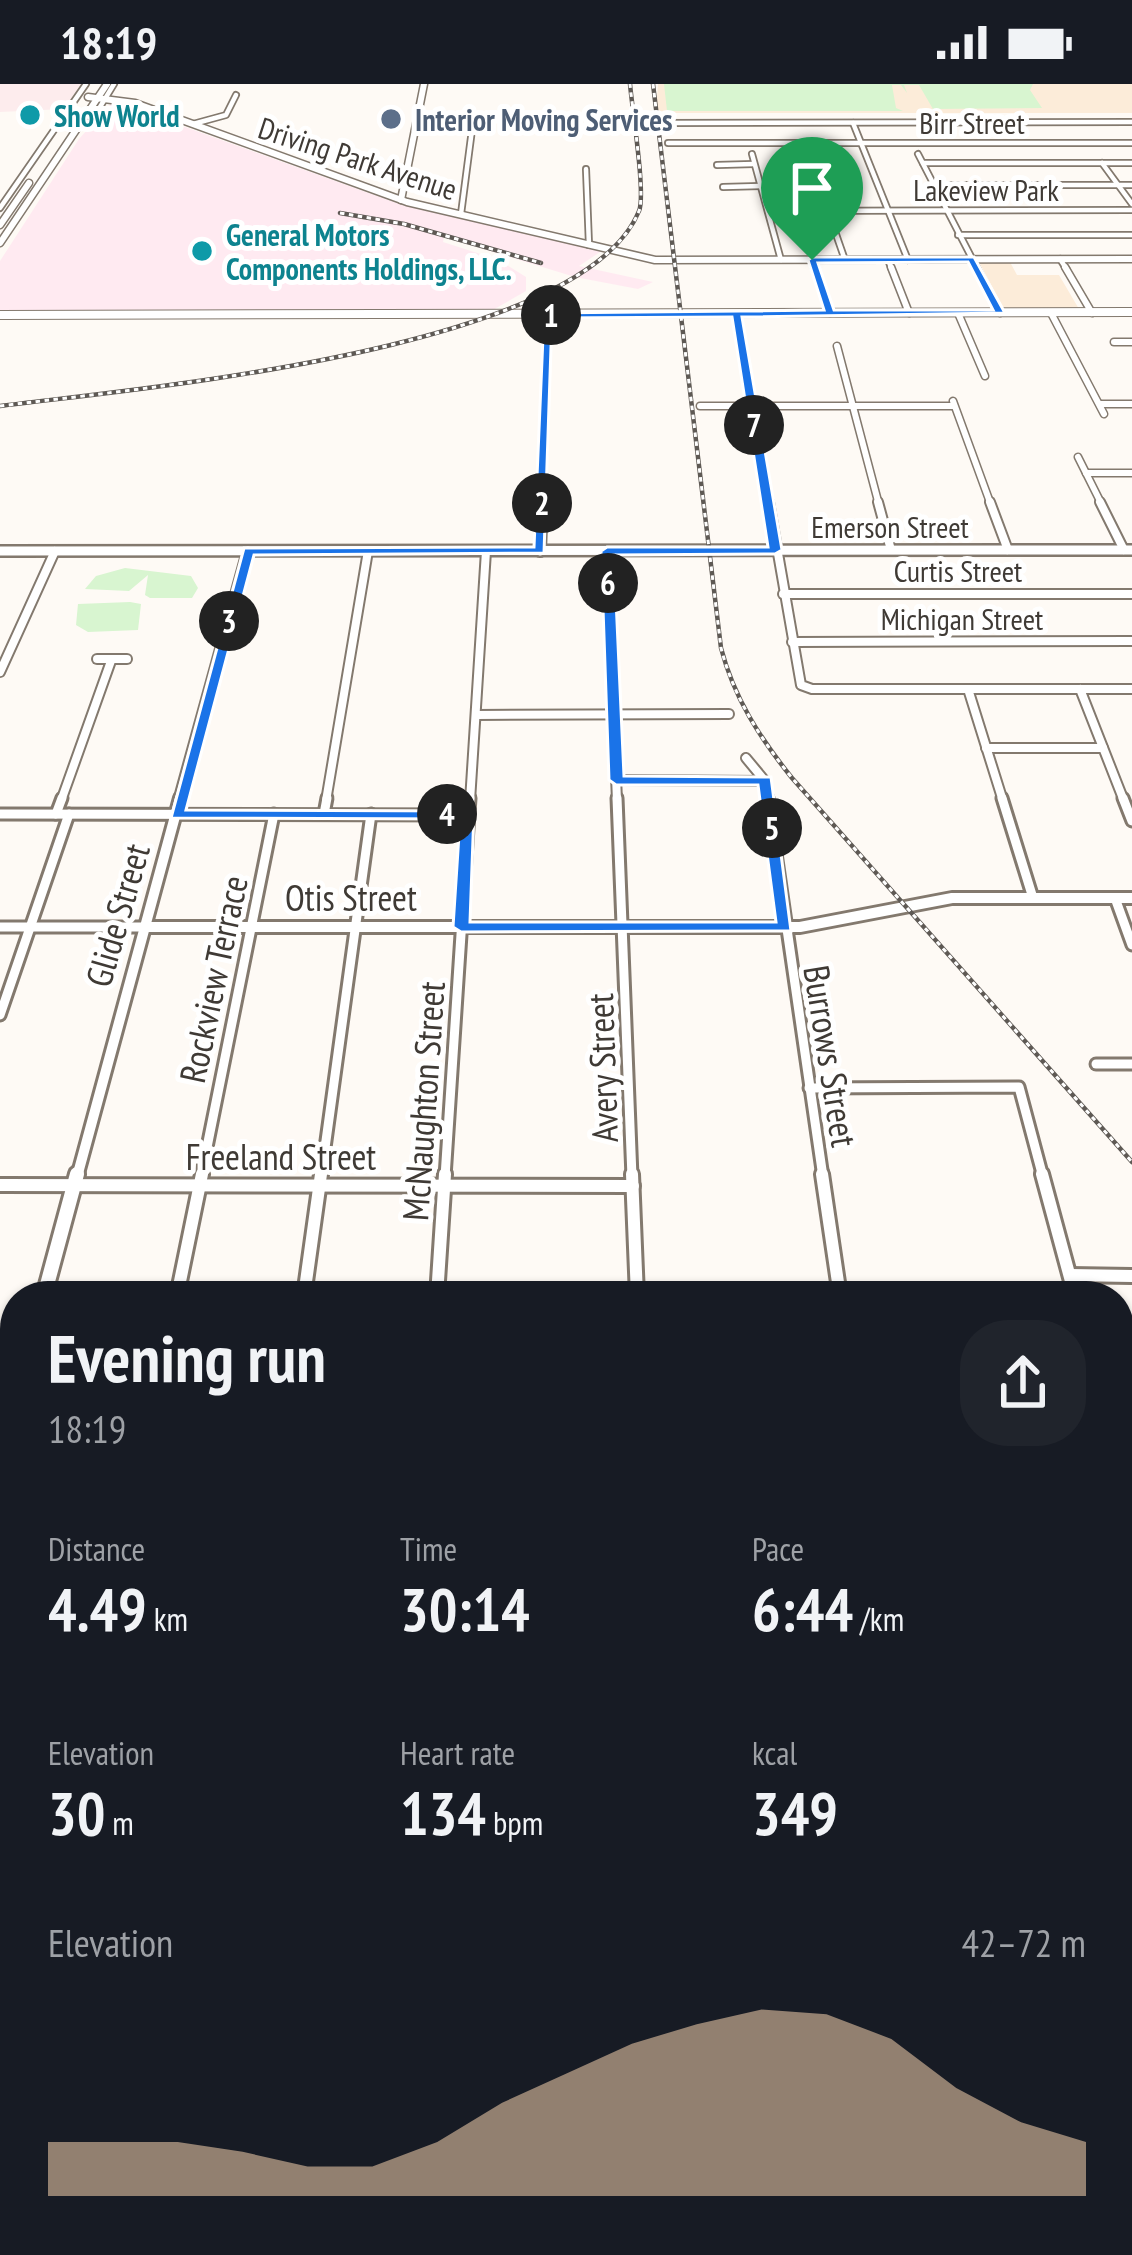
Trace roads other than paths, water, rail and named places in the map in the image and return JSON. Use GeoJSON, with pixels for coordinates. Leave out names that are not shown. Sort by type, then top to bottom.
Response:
{"type":"FeatureCollection","features":[{"type":"Feature","properties":{"kind":"main road"},"geometry":{"type":"LineString","coordinates":[[0,225],[96,84]]}},
{"type":"Feature","properties":{"kind":"main road"},"geometry":{"type":"LineString","coordinates":[[0,243],[110,84]]}},
{"type":"Feature","properties":{"kind":"main road"},"geometry":{"type":"LineString","coordinates":[[13,188],[22,193]]}},
{"type":"Feature","properties":{"kind":"main road"},"geometry":{"type":"LineString","coordinates":[[0,315],[1132,312]]}},
{"type":"Feature","properties":{"kind":"street"},"geometry":{"type":"LineString","coordinates":[[0,208],[86,84]]}},
{"type":"Feature","properties":{"kind":"street"},"geometry":{"type":"LineString","coordinates":[[401,200],[424,86],[433,90],[421,101]]}},
{"type":"Feature","properties":{"kind":"street"},"geometry":{"type":"LineString","coordinates":[[193,124],[226,116],[236,95]]}},
{"type":"Feature","properties":{"kind":"street","name":"Driving Park Avenue"},"geometry":{"type":"LineString","coordinates":[[77,97],[102,97],[193,124],[401,200],[660,260],[1132,259]]}},
{"type":"Feature","properties":{"kind":"street"},"geometry":{"type":"LineString","coordinates":[[89,125],[102,97]]}},
{"type":"Feature","properties":{"kind":"street"},"geometry":{"type":"LineString","coordinates":[[461,214],[473,122]]}},
{"type":"Feature","properties":{"kind":"street"},"geometry":{"type":"LineString","coordinates":[[853,122],[908,260]]}},
{"type":"Feature","properties":{"kind":"street"},"geometry":{"type":"LineString","coordinates":[[1031,122],[1045,143]]}},
{"type":"Feature","properties":{"kind":"street"},"geometry":{"type":"LineString","coordinates":[[665,123],[1132,122]]}},
{"type":"Feature","properties":{"kind":"street","name":"Birr Street"},"geometry":{"type":"LineString","coordinates":[[668,143],[1132,142]]}},
{"type":"Feature","properties":{"kind":"street"},"geometry":{"type":"LineString","coordinates":[[752,154],[782,260]]}},
{"type":"Feature","properties":{"kind":"street"},"geometry":{"type":"LineString","coordinates":[[808,154],[845,260]]}},
{"type":"Feature","properties":{"kind":"street"},"geometry":{"type":"LineString","coordinates":[[918,154],[1000,313]]}},
{"type":"Feature","properties":{"kind":"street"},"geometry":{"type":"LineString","coordinates":[[1102,163],[1132,207]]}},
{"type":"Feature","properties":{"kind":"street"},"geometry":{"type":"LineString","coordinates":[[923,164],[1132,163]]}},
{"type":"Feature","properties":{"kind":"street"},"geometry":{"type":"LineString","coordinates":[[718,164],[754,164]]}},
{"type":"Feature","properties":{"kind":"street"},"geometry":{"type":"LineString","coordinates":[[586,170],[589,244]]}},
{"type":"Feature","properties":{"kind":"street"},"geometry":{"type":"LineString","coordinates":[[934,185],[1132,185]]}},
{"type":"Feature","properties":{"kind":"street"},"geometry":{"type":"LineString","coordinates":[[723,187],[761,187]]}},
{"type":"Feature","properties":{"kind":"street","name":"Lakeview Park"},"geometry":{"type":"LineString","coordinates":[[768,211],[1132,207]]}},
{"type":"Feature","properties":{"kind":"street"},"geometry":{"type":"LineString","coordinates":[[958,235],[1132,235]]}},
{"type":"Feature","properties":{"kind":"street"},"geometry":{"type":"LineString","coordinates":[[812,260],[830,313]]}},
{"type":"Feature","properties":{"kind":"street"},"geometry":{"type":"LineString","coordinates":[[888,260],[909,313]]}},
{"type":"Feature","properties":{"kind":"street"},"geometry":{"type":"LineString","coordinates":[[1060,260],[1092,313]]}},
{"type":"Feature","properties":{"kind":"street"},"geometry":{"type":"LineString","coordinates":[[958,313],[986,376]]}},
{"type":"Feature","properties":{"kind":"street"},"geometry":{"type":"LineString","coordinates":[[1051,313],[1104,414]]}},
{"type":"Feature","properties":{"kind":"street"},"geometry":{"type":"LineString","coordinates":[[736,314],[803,687],[1132,689]]}},
{"type":"Feature","properties":{"kind":"street"},"geometry":{"type":"LineString","coordinates":[[540,551],[548,315]]}},
{"type":"Feature","properties":{"kind":"street"},"geometry":{"type":"LineString","coordinates":[[1114,342],[1132,342]]}},
{"type":"Feature","properties":{"kind":"street"},"geometry":{"type":"LineString","coordinates":[[837,346],[891,550]]}},
{"type":"Feature","properties":{"kind":"street"},"geometry":{"type":"LineString","coordinates":[[700,406],[953,403],[1007,550]]}},
{"type":"Feature","properties":{"kind":"street"},"geometry":{"type":"LineString","coordinates":[[1100,404],[1132,404]]}},
{"type":"Feature","properties":{"kind":"street"},"geometry":{"type":"LineString","coordinates":[[1078,457],[1128,550]]}},
{"type":"Feature","properties":{"kind":"street"},"geometry":{"type":"LineString","coordinates":[[1086,473],[1132,473]]}},
{"type":"Feature","properties":{"kind":"street","name":"Emerson Street"},"geometry":{"type":"LineString","coordinates":[[0,550],[1128,550]]}},
{"type":"Feature","properties":{"kind":"street"},"geometry":{"type":"LineString","coordinates":[[0,672],[55,550]]}},
{"type":"Feature","properties":{"kind":"street","name":"Glide Street"},"geometry":{"type":"LineString","coordinates":[[48,1281],[248,551]]}},
{"type":"Feature","properties":{"kind":"street"},"geometry":{"type":"LineString","coordinates":[[324,814],[368,551]]}},
{"type":"Feature","properties":{"kind":"street","name":"McNaughton Street"},"geometry":{"type":"LineString","coordinates":[[438,1281],[486,551]]}},
{"type":"Feature","properties":{"kind":"street","name":"Avery Street"},"geometry":{"type":"LineString","coordinates":[[607,551],[636,1281]]}},
{"type":"Feature","properties":{"kind":"street","name":"Curtis Street"},"geometry":{"type":"LineString","coordinates":[[783,595],[1132,594]]}},
{"type":"Feature","properties":{"kind":"street","name":"Michigan Street"},"geometry":{"type":"LineString","coordinates":[[792,642],[1132,641]]}},
{"type":"Feature","properties":{"kind":"street"},"geometry":{"type":"LineString","coordinates":[[98,658],[127,659]]}},
{"type":"Feature","properties":{"kind":"street"},"geometry":{"type":"LineString","coordinates":[[56,814],[111,662]]}},
{"type":"Feature","properties":{"kind":"street"},"geometry":{"type":"LineString","coordinates":[[968,689],[1033,898]]}},
{"type":"Feature","properties":{"kind":"street"},"geometry":{"type":"LineString","coordinates":[[1080,689],[1132,820]]}},
{"type":"Feature","properties":{"kind":"street"},"geometry":{"type":"LineString","coordinates":[[476,715],[729,714]]}},
{"type":"Feature","properties":{"kind":"street"},"geometry":{"type":"LineString","coordinates":[[986,748],[1103,748]]}},
{"type":"Feature","properties":{"kind":"street"},"geometry":{"type":"LineString","coordinates":[[746,758],[765,781]]}},
{"type":"Feature","properties":{"kind":"street"},"geometry":{"type":"LineString","coordinates":[[616,780],[765,781]]}},
{"type":"Feature","properties":{"kind":"street","name":"Burrows Street"},"geometry":{"type":"LineString","coordinates":[[765,781],[838,1281]]}},
{"type":"Feature","properties":{"kind":"street"},"geometry":{"type":"LineString","coordinates":[[0,814],[468,814]]}},
{"type":"Feature","properties":{"kind":"street"},"geometry":{"type":"LineString","coordinates":[[0,1015],[69,814]]}},
{"type":"Feature","properties":{"kind":"street","name":"Rockview Terrace"},"geometry":{"type":"LineString","coordinates":[[180,1281],[274,814]]}},
{"type":"Feature","properties":{"kind":"street"},"geometry":{"type":"LineString","coordinates":[[306,1281],[371,814]]}},
{"type":"Feature","properties":{"kind":"street","name":"Otis Street"},"geometry":{"type":"LineString","coordinates":[[0,926],[785,927],[952,898],[1132,898]]}},
{"type":"Feature","properties":{"kind":"street"},"geometry":{"type":"LineString","coordinates":[[1114,898],[1132,945]]}},
{"type":"Feature","properties":{"kind":"street"},"geometry":{"type":"LineString","coordinates":[[1096,1064],[1132,1064]]}},
{"type":"Feature","properties":{"kind":"street"},"geometry":{"type":"LineString","coordinates":[[809,1088],[1018,1087],[1071,1281]]}},
{"type":"Feature","properties":{"kind":"street","name":"Freeland Street"},"geometry":{"type":"LineString","coordinates":[[0,1185],[633,1186]]}},
{"type":"Feature","properties":{"kind":"street"},"geometry":{"type":"LineString","coordinates":[[1070,1275],[1132,1276]]}},
{"type":"Feature","properties":{"kind":"railway"},"geometry":{"type":"LineString","coordinates":[[0,406],[150,388],[350,354],[448,329],[535,298],[601,259],[639,211],[640,170],[630,84]]}},
{"type":"Feature","properties":{"kind":"railway"},"geometry":{"type":"LineString","coordinates":[[653,84],[721,648],[733,684],[792,778],[1132,1162]]}},
{"type":"Feature","properties":{"kind":"railway"},"geometry":{"type":"LineString","coordinates":[[340,213],[404,224],[541,263]]}},
{"type":"Feature","properties":{"kind":"place","name":"Show World"},"geometry":{"type":"Point","coordinates":[30,115]}},
{"type":"Feature","properties":{"kind":"place","name":"Interior Moving Services"},"geometry":{"type":"Point","coordinates":[391,119]}},
{"type":"Feature","properties":{"kind":"place","name":"General Motors Components Holdings, LLC."},"geometry":{"type":"Point","coordinates":[202,251]}}]}
